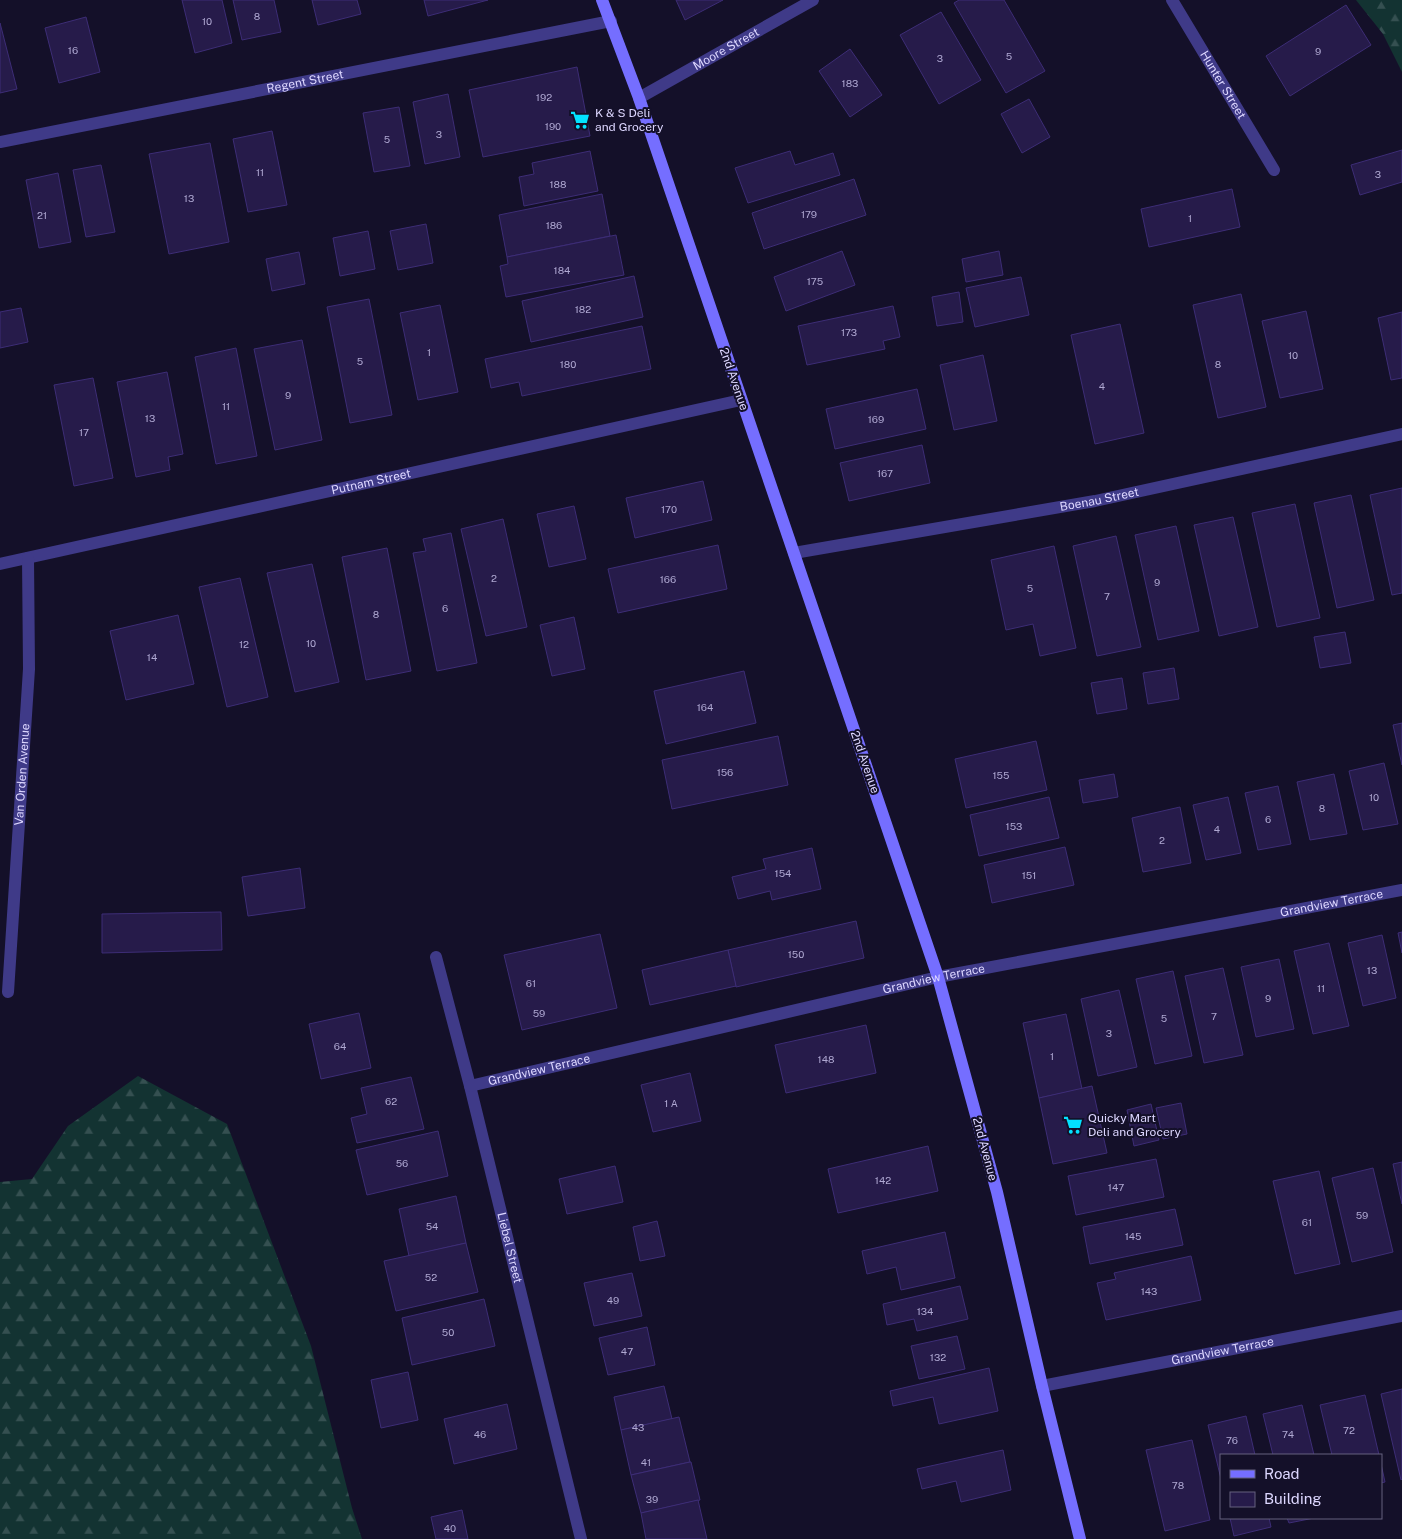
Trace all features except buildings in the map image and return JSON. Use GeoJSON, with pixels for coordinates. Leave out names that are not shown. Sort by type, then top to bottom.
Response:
{"type":"FeatureCollection","features":[{"type":"Feature","properties":{"kind":"street","name":"2nd Avenue"},"geometry":{"type":"LineString","coordinates":[[602,0],[639,98],[938,977],[997,1192],[1080,1539]]}},
{"type":"Feature","properties":{"kind":"street","name":"Moore Street"},"geometry":{"type":"LineString","coordinates":[[639,98],[813,0]]}},
{"type":"Feature","properties":{"kind":"street","name":"Hunter Street"},"geometry":{"type":"LineString","coordinates":[[1172,0],[1274,170]]}},
{"type":"Feature","properties":{"kind":"street","name":"Regent Street"},"geometry":{"type":"LineString","coordinates":[[0,142],[611,21]]}},
{"type":"Feature","properties":{"kind":"street","name":"Putnam Street"},"geometry":{"type":"LineString","coordinates":[[0,564],[741,400]]}},
{"type":"Feature","properties":{"kind":"street","name":"Boenau Street"},"geometry":{"type":"LineString","coordinates":[[794,553],[1094,501],[1402,434]]}},
{"type":"Feature","properties":{"kind":"street","name":"Van Orden Avenue"},"geometry":{"type":"LineString","coordinates":[[8,992],[29,669],[28,558]]}},
{"type":"Feature","properties":{"kind":"street","name":"Grandview Terrace"},"geometry":{"type":"LineString","coordinates":[[470,1086],[938,977],[1402,890]]}},
{"type":"Feature","properties":{"kind":"street","name":"Liebel Street"},"geometry":{"type":"LineString","coordinates":[[436,957],[470,1086],[581,1539]]}},
{"type":"Feature","properties":{"kind":"street","name":"Grandview Terrace"},"geometry":{"type":"LineString","coordinates":[[1042,1386],[1402,1316]]}},
{"type":"Feature","properties":{"kind":"green space"},"geometry":{"type":"Polygon","coordinates":[[[1356,0],[1402,0],[1402,72],[1383,34],[1356,0]]]}},
{"type":"Feature","properties":{"kind":"green space"},"geometry":{"type":"Polygon","coordinates":[[[138,1076],[227,1124],[311,1346],[352,1508],[362,1539],[0,1539],[0,1182],[32,1179],[68,1126],[138,1076]]]}},
{"type":"Feature","properties":{"kind":"place","name":"K & S Deli and Grocery"},"geometry":{"type":"Point","coordinates":[580,120]}},
{"type":"Feature","properties":{"kind":"place","name":"Quicky Mart Deli and Grocery"},"geometry":{"type":"Point","coordinates":[1073,1125]}}]}
